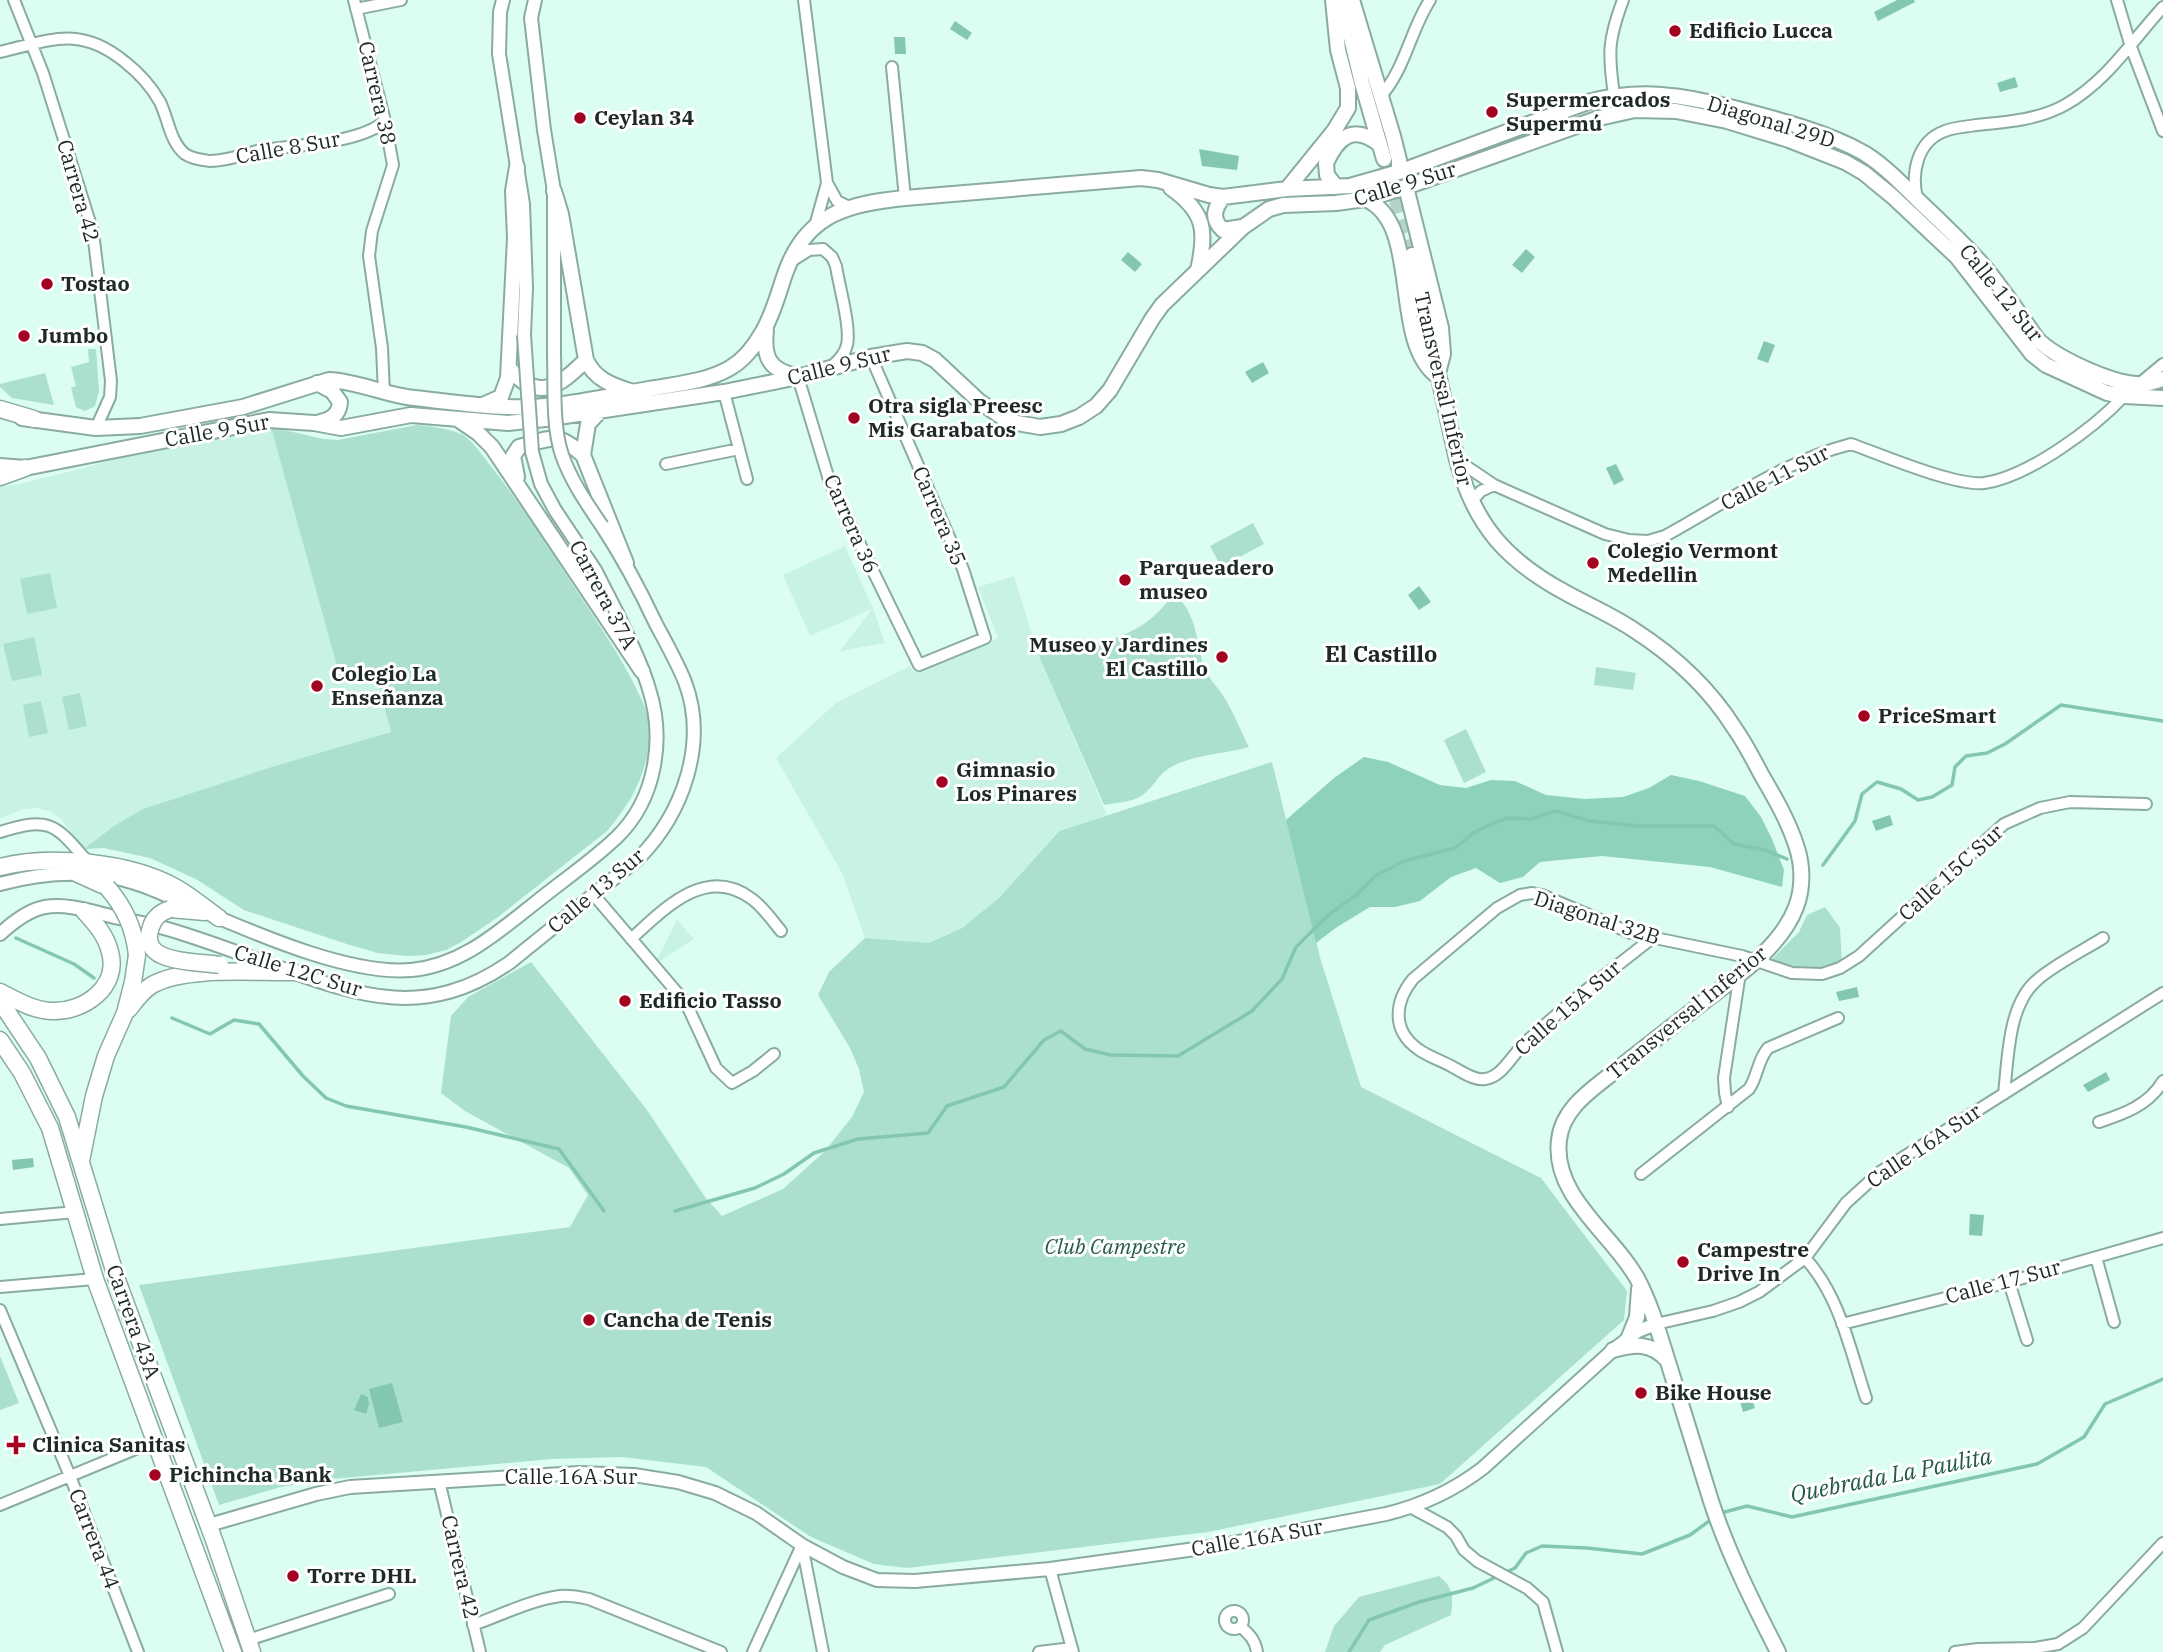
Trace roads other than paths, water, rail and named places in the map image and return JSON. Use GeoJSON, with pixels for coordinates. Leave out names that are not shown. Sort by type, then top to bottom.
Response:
{"type":"FeatureCollection","features":[{"type":"Feature","properties":{"kind":"main road"},"geometry":{"type":"LineString","coordinates":[[1287,189],[1339,124],[1348,108],[1348,88],[1338,50],[1334,0]]}},
{"type":"Feature","properties":{"kind":"main road"},"geometry":{"type":"LineString","coordinates":[[1342,0],[1384,159]]}},
{"type":"Feature","properties":{"kind":"main road"},"geometry":{"type":"LineString","coordinates":[[1352,0],[1399,160],[1399,172]]}},
{"type":"Feature","properties":{"kind":"main road","name":"Calle 9 Sur"},"geometry":{"type":"LineString","coordinates":[[0,416],[96,428],[140,426],[229,410],[329,380],[340,380],[384,393],[482,405],[534,407],[701,380],[731,368],[748,354],[767,326],[789,263],[799,246],[815,226],[828,216],[849,207],[905,198],[1140,178],[1223,197],[1287,189],[1350,186],[1371,182],[1588,102],[1633,93]]}},
{"type":"Feature","properties":{"kind":"main road","name":"Diagonal 29D"},"geometry":{"type":"LineString","coordinates":[[1633,93],[1663,94],[1715,103],[1802,128],[1864,153],[1897,179]]}},
{"type":"Feature","properties":{"kind":"main road","name":"Calle 9 Sur"},"geometry":{"type":"LineString","coordinates":[[0,466],[25,468],[269,420],[341,428],[411,415],[508,423],[545,419],[724,392],[907,351],[922,353],[936,360],[980,402],[1002,417],[1040,427],[1060,424],[1079,417],[1096,405],[1110,390],[1162,305],[1243,227],[1258,216],[1283,205],[1365,199],[1599,118],[1635,110]]}},
{"type":"Feature","properties":{"kind":"main road","name":"Diagonal 29D"},"geometry":{"type":"LineString","coordinates":[[1635,110],[1676,111],[1727,121],[1820,151],[1864,173],[1917,219]]}},
{"type":"Feature","properties":{"kind":"main road"},"geometry":{"type":"LineString","coordinates":[[1336,187],[1327,175],[1326,163],[1345,138],[1357,133],[1364,134],[1379,144]]}},
{"type":"Feature","properties":{"kind":"main road"},"geometry":{"type":"LineString","coordinates":[[482,405],[501,397],[510,369],[515,238],[513,191],[517,167]]}},
{"type":"Feature","properties":{"kind":"main road","name":"Calle 12 Sur"},"geometry":{"type":"LineString","coordinates":[[1897,179],[1979,261],[2047,349],[2119,382],[2139,384],[2163,379]]}},
{"type":"Feature","properties":{"kind":"main road"},"geometry":{"type":"LineString","coordinates":[[1158,180],[1182,196],[1198,216],[1204,238],[1198,272]]}},
{"type":"Feature","properties":{"kind":"main road"},"geometry":{"type":"LineString","coordinates":[[1365,199],[1381,208],[1392,226],[1416,345],[1423,362],[1437,375],[1443,354],[1441,328],[1406,187]]}},
{"type":"Feature","properties":{"kind":"main road"},"geometry":{"type":"LineString","coordinates":[[554,191],[561,214],[586,360],[598,378],[631,392]]}},
{"type":"Feature","properties":{"kind":"main road"},"geometry":{"type":"LineString","coordinates":[[1223,197],[1215,212],[1217,225],[1223,230],[1243,227]]}},
{"type":"Feature","properties":{"kind":"main road","name":"Calle 12 Sur"},"geometry":{"type":"LineString","coordinates":[[1917,219],[1957,257],[2032,354],[2046,365],[2107,393],[2163,398]]}},
{"type":"Feature","properties":{"kind":"main road","name":"Transversal Inferior"},"geometry":{"type":"LineString","coordinates":[[1412,255],[1457,460],[1471,502],[1490,532],[1522,565],[1553,586],[1635,630],[1668,655],[1705,690],[1735,729],[1778,803],[1797,848],[1802,878],[1796,908],[1789,922],[1767,949],[1740,973],[1598,1084],[1573,1107],[1562,1127],[1559,1151],[1567,1183],[1577,1201],[1639,1281],[1656,1324],[1719,1523],[1778,1652]]}},
{"type":"Feature","properties":{"kind":"main road"},"geometry":{"type":"LineString","coordinates":[[767,326],[766,354],[771,363],[784,373],[798,377]]}},
{"type":"Feature","properties":{"kind":"main road"},"geometry":{"type":"LineString","coordinates":[[510,369],[530,388],[542,388],[554,385],[569,376],[586,360]]}},
{"type":"Feature","properties":{"kind":"main road"},"geometry":{"type":"LineString","coordinates":[[314,423],[334,416],[339,410],[340,402],[332,391],[317,383]]}},
{"type":"Feature","properties":{"kind":"main road"},"geometry":{"type":"LineString","coordinates":[[0,409],[34,419]]}},
{"type":"Feature","properties":{"kind":"main road"},"geometry":{"type":"LineString","coordinates":[[583,455],[588,424],[601,410]]}},
{"type":"Feature","properties":{"kind":"main road"},"geometry":{"type":"LineString","coordinates":[[458,419],[492,447],[642,671]]}},
{"type":"Feature","properties":{"kind":"main road"},"geometry":{"type":"LineString","coordinates":[[521,489],[513,456],[519,447],[560,438],[568,442],[583,455],[626,563]]}},
{"type":"Feature","properties":{"kind":"main road"},"geometry":{"type":"LineString","coordinates":[[0,477],[25,468]]}},
{"type":"Feature","properties":{"kind":"main road"},"geometry":{"type":"LineString","coordinates":[[0,867],[33,861],[89,863],[155,878],[175,887],[212,915]]}},
{"type":"Feature","properties":{"kind":"main road"},"geometry":{"type":"LineString","coordinates":[[76,873],[107,887],[117,899],[129,918],[136,940],[137,955],[125,1013],[106,1056],[94,1096],[81,1163]]}},
{"type":"Feature","properties":{"kind":"main road"},"geometry":{"type":"LineString","coordinates":[[212,915],[170,909],[159,915],[152,924],[150,945],[162,957],[173,960],[268,973]]}},
{"type":"Feature","properties":{"kind":"main road"},"geometry":{"type":"LineString","coordinates":[[0,992],[37,1009],[59,1011],[74,1010],[88,1003],[100,992],[112,966],[111,953],[105,938],[84,911]]}},
{"type":"Feature","properties":{"kind":"main road"},"geometry":{"type":"LineString","coordinates":[[125,1013],[150,986],[167,979],[189,974],[293,972]]}},
{"type":"Feature","properties":{"kind":"main road","name":"Carrera 43A"},"geometry":{"type":"LineString","coordinates":[[0,1001],[38,1058],[67,1117],[117,1280],[209,1525],[250,1646]]}},
{"type":"Feature","properties":{"kind":"main road","name":"Carrera 43A"},"geometry":{"type":"LineString","coordinates":[[0,1040],[22,1073],[50,1128],[95,1279],[233,1652]]}},
{"type":"Feature","properties":{"kind":"main road"},"geometry":{"type":"LineString","coordinates":[[0,1057],[22,1073]]}},
{"type":"Feature","properties":{"kind":"main road"},"geometry":{"type":"LineString","coordinates":[[1629,1337],[1639,1309],[1639,1281]]}},
{"type":"Feature","properties":{"kind":"main road"},"geometry":{"type":"LineString","coordinates":[[1613,1350],[1646,1346],[1658,1351],[1667,1360]]}},
{"type":"Feature","properties":{"kind":"main road"},"geometry":{"type":"LineString","coordinates":[[149,1422],[159,1436],[190,1515],[197,1522],[209,1525]]}},
{"type":"Feature","properties":{"kind":"street","name":"Carrera 42"},"geometry":{"type":"LineString","coordinates":[[14,0],[33,44],[93,232],[111,381],[110,397],[96,428]]}},
{"type":"Feature","properties":{"kind":"street"},"geometry":{"type":"LineString","coordinates":[[355,4],[401,0]]}},
{"type":"Feature","properties":{"kind":"street","name":"Carrera 37A"},"geometry":{"type":"LineString","coordinates":[[312,952],[365,967],[409,970],[438,965],[466,954],[492,937],[617,836],[636,815],[649,788],[656,758],[656,720],[652,696],[642,671],[595,570],[541,484],[532,453],[524,335],[526,287],[523,204],[499,54],[500,12],[503,0]]}},
{"type":"Feature","properties":{"kind":"street","name":"Carrera 37A"},"geometry":{"type":"LineString","coordinates":[[535,0],[531,18],[554,191],[554,353],[557,427],[561,453],[579,490],[626,563],[685,682],[692,722],[692,754],[688,771]]}},
{"type":"Feature","properties":{"kind":"street"},"geometry":{"type":"LineString","coordinates":[[804,0],[827,183],[837,201],[849,207]]}},
{"type":"Feature","properties":{"kind":"street"},"geometry":{"type":"LineString","coordinates":[[1381,96],[1404,61],[1430,0]]}},
{"type":"Feature","properties":{"kind":"street"},"geometry":{"type":"LineString","coordinates":[[1615,95],[1609,54],[1611,35],[1623,0]]}},
{"type":"Feature","properties":{"kind":"street"},"geometry":{"type":"LineString","coordinates":[[2117,0],[2131,47],[2163,131]]}},
{"type":"Feature","properties":{"kind":"street","name":"Carrera 38"},"geometry":{"type":"LineString","coordinates":[[355,4],[385,121],[393,165],[372,231],[369,256],[382,348],[384,393]]}},
{"type":"Feature","properties":{"kind":"street"},"geometry":{"type":"LineString","coordinates":[[1917,200],[1914,168],[1922,150],[1936,135],[1958,128],[2006,122],[2051,112],[2064,105],[2095,84],[2131,47],[2163,7]]}},
{"type":"Feature","properties":{"kind":"street","name":"Calle 8 Sur"},"geometry":{"type":"LineString","coordinates":[[33,44],[56,39],[88,40],[101,45],[145,80],[161,104],[174,139],[187,155],[198,159],[223,160],[257,151],[346,138],[378,128],[385,121]]}},
{"type":"Feature","properties":{"kind":"street"},"geometry":{"type":"LineString","coordinates":[[0,51],[33,44]]}},
{"type":"Feature","properties":{"kind":"street"},"geometry":{"type":"LineString","coordinates":[[892,67],[905,198]]}},
{"type":"Feature","properties":{"kind":"street"},"geometry":{"type":"LineString","coordinates":[[1897,179],[1914,168]]}},
{"type":"Feature","properties":{"kind":"street"},"geometry":{"type":"LineString","coordinates":[[815,226],[827,183]]}},
{"type":"Feature","properties":{"kind":"street"},"geometry":{"type":"LineString","coordinates":[[789,263],[809,250],[822,249],[832,257],[836,266],[848,336],[841,359],[829,369]]}},
{"type":"Feature","properties":{"kind":"street","name":"Carrera 35"},"geometry":{"type":"LineString","coordinates":[[871,357],[962,569],[985,638],[919,665]]}},
{"type":"Feature","properties":{"kind":"street"},"geometry":{"type":"LineString","coordinates":[[2139,384],[2163,364]]}},
{"type":"Feature","properties":{"kind":"street","name":"Carrera 36"},"geometry":{"type":"LineString","coordinates":[[798,377],[835,495],[919,665]]}},
{"type":"Feature","properties":{"kind":"street"},"geometry":{"type":"LineString","coordinates":[[724,392],[747,479]]}},
{"type":"Feature","properties":{"kind":"street","name":"Calle 11 Sur"},"geometry":{"type":"LineString","coordinates":[[1457,460],[1494,485],[1605,534],[1648,541],[1665,536],[1794,464],[1851,444],[1956,480],[1984,483],[2033,464],[2086,433],[2124,396]]}},
{"type":"Feature","properties":{"kind":"street"},"geometry":{"type":"LineString","coordinates":[[666,464],[739,449]]}},
{"type":"Feature","properties":{"kind":"street"},"geometry":{"type":"LineString","coordinates":[[1471,502],[1481,491],[1494,485]]}},
{"type":"Feature","properties":{"kind":"street","name":"Calle 13 Sur"},"geometry":{"type":"LineString","coordinates":[[509,963],[639,858],[664,828],[681,796],[688,771]]}},
{"type":"Feature","properties":{"kind":"street","name":"Calle 15C Sur"},"geometry":{"type":"LineString","coordinates":[[1755,960],[1792,973],[1822,974],[1840,968],[1859,956],[2004,824],[2040,808],[2070,802],[2146,803]]}},
{"type":"Feature","properties":{"kind":"street"},"geometry":{"type":"LineString","coordinates":[[0,832],[29,824],[44,824],[63,834],[89,863]]}},
{"type":"Feature","properties":{"kind":"street"},"geometry":{"type":"LineString","coordinates":[[61,860],[69,841]]}},
{"type":"Feature","properties":{"kind":"street"},"geometry":{"type":"LineString","coordinates":[[0,884],[29,877],[76,873]]}},
{"type":"Feature","properties":{"kind":"street","name":"Calle 12C Sur"},"geometry":{"type":"LineString","coordinates":[[76,873],[137,883],[212,915],[312,952]]}},
{"type":"Feature","properties":{"kind":"street"},"geometry":{"type":"LineString","coordinates":[[631,939],[672,903],[688,893],[717,887],[743,893],[755,901],[781,931]]}},
{"type":"Feature","properties":{"kind":"street"},"geometry":{"type":"LineString","coordinates":[[593,894],[686,1003],[716,1068],[732,1083],[774,1054]]}},
{"type":"Feature","properties":{"kind":"street","name":"Diagonal 32B"},"geometry":{"type":"LineString","coordinates":[[1487,1079],[1475,1078],[1417,1049],[1402,1029],[1398,1015],[1399,1003],[1404,990],[1413,979],[1497,908],[1520,895],[1542,895],[1651,939],[1755,960]]}},
{"type":"Feature","properties":{"kind":"street"},"geometry":{"type":"LineString","coordinates":[[0,934],[24,915],[45,907],[66,907],[84,911]]}},
{"type":"Feature","properties":{"kind":"street","name":"Calle 12C Sur"},"geometry":{"type":"LineString","coordinates":[[84,911],[169,929],[351,992],[409,998],[436,996],[488,978],[509,963]]}},
{"type":"Feature","properties":{"kind":"street"},"geometry":{"type":"LineString","coordinates":[[2004,1094],[2015,1012],[2022,996],[2036,980],[2103,938]]}},
{"type":"Feature","properties":{"kind":"street","name":"Calle 15A Sur"},"geometry":{"type":"LineString","coordinates":[[1487,1079],[1499,1072],[1524,1044],[1578,997],[1651,939]]}},
{"type":"Feature","properties":{"kind":"street"},"geometry":{"type":"LineString","coordinates":[[1767,949],[1772,965]]}},
{"type":"Feature","properties":{"kind":"street"},"geometry":{"type":"LineString","coordinates":[[1728,1107],[1724,1078],[1740,973]]}},
{"type":"Feature","properties":{"kind":"street"},"geometry":{"type":"LineString","coordinates":[[1722,987],[1734,1003]]}},
{"type":"Feature","properties":{"kind":"street","name":"Calle 16A Sur"},"geometry":{"type":"LineString","coordinates":[[209,1525],[334,1490],[439,1481],[606,1473],[678,1482],[715,1493],[756,1513],[802,1545],[843,1567],[877,1580],[915,1581],[1050,1569],[1217,1546],[1412,1508],[1461,1485],[1483,1468],[1629,1337],[1656,1324],[1740,1302],[1759,1292],[1805,1258],[1834,1218],[1864,1185],[1880,1172],[2163,993]]}},
{"type":"Feature","properties":{"kind":"street"},"geometry":{"type":"LineString","coordinates":[[1641,1174],[1728,1107],[1753,1084],[1758,1064],[1768,1048],[1838,1018]]}},
{"type":"Feature","properties":{"kind":"street"},"geometry":{"type":"LineString","coordinates":[[2006,1075],[2018,1085]]}},
{"type":"Feature","properties":{"kind":"street"},"geometry":{"type":"LineString","coordinates":[[2099,1122],[2145,1102],[2163,1081]]}},
{"type":"Feature","properties":{"kind":"street"},"geometry":{"type":"LineString","coordinates":[[0,1219],[75,1212]]}},
{"type":"Feature","properties":{"kind":"street","name":"Calle 17 Sur"},"geometry":{"type":"LineString","coordinates":[[1842,1324],[2009,1282],[2163,1238]]}},
{"type":"Feature","properties":{"kind":"street"},"geometry":{"type":"LineString","coordinates":[[2096,1257],[2114,1322]]}},
{"type":"Feature","properties":{"kind":"street"},"geometry":{"type":"LineString","coordinates":[[1805,1258],[1818,1272],[1830,1292],[1866,1398]]}},
{"type":"Feature","properties":{"kind":"street"},"geometry":{"type":"LineString","coordinates":[[0,1287],[95,1279]]}},
{"type":"Feature","properties":{"kind":"street"},"geometry":{"type":"LineString","coordinates":[[2009,1282],[2027,1340]]}},
{"type":"Feature","properties":{"kind":"street","name":"Carrera 44"},"geometry":{"type":"LineString","coordinates":[[0,1310],[70,1476],[138,1652]]}},
{"type":"Feature","properties":{"kind":"street"},"geometry":{"type":"LineString","coordinates":[[0,1505],[155,1441]]}},
{"type":"Feature","properties":{"kind":"street","name":"Carrera 42"},"geometry":{"type":"LineString","coordinates":[[439,1481],[480,1652]]}},
{"type":"Feature","properties":{"kind":"street"},"geometry":{"type":"LineString","coordinates":[[1412,1508],[1447,1527],[1464,1550],[1477,1561],[1527,1588],[1543,1602],[1557,1652]]}},
{"type":"Feature","properties":{"kind":"street"},"geometry":{"type":"LineString","coordinates":[[1955,1652],[2035,1648],[2058,1644],[2083,1628],[2163,1543]]}},
{"type":"Feature","properties":{"kind":"street"},"geometry":{"type":"LineString","coordinates":[[753,1652],[802,1545]]}},
{"type":"Feature","properties":{"kind":"street"},"geometry":{"type":"LineString","coordinates":[[802,1545],[823,1652]]}},
{"type":"Feature","properties":{"kind":"street"},"geometry":{"type":"LineString","coordinates":[[1039,1652],[1073,1650],[1050,1569]]}},
{"type":"Feature","properties":{"kind":"street"},"geometry":{"type":"LineString","coordinates":[[250,1646],[389,1594]]}},
{"type":"Feature","properties":{"kind":"street"},"geometry":{"type":"LineString","coordinates":[[473,1625],[560,1596],[575,1596],[589,1599],[721,1652]]}},
{"type":"Feature","properties":{"kind":"street"},"geometry":{"type":"LineString","coordinates":[[1241,1627],[1251,1635],[1257,1652]]}},
{"type":"Feature","properties":{"kind":"waterway"},"geometry":{"type":"LineString","coordinates":[[1823,865],[1855,821],[1862,794],[1877,782],[1901,789],[1918,800],[1932,797],[1952,785],[1955,767],[1966,756],[1987,753],[2005,744],[2061,705],[2163,721]]}},
{"type":"Feature","properties":{"kind":"waterway"},"geometry":{"type":"LineString","coordinates":[[675,1211],[755,1188],[784,1174],[814,1153],[858,1139],[928,1133],[947,1106],[1004,1087],[1044,1040],[1061,1031],[1085,1049],[1111,1055],[1178,1056],[1252,1011],[1282,979],[1296,947],[1327,916],[1356,895],[1375,876],[1404,861],[1455,848],[1476,831],[1507,818],[1531,819],[1555,811],[1590,821],[1635,826],[1714,826],[1734,844],[1765,850],[1787,859]]}},
{"type":"Feature","properties":{"kind":"waterway"},"geometry":{"type":"LineString","coordinates":[[16,938],[74,964],[94,978]]}},
{"type":"Feature","properties":{"kind":"waterway"},"geometry":{"type":"LineString","coordinates":[[172,1018],[210,1034],[234,1020],[259,1024],[303,1076],[326,1098],[346,1106],[466,1127],[559,1149],[604,1211]]}},
{"type":"Feature","properties":{"kind":"waterway","name":"Quebrada La Paulita"},"geometry":{"type":"LineString","coordinates":[[1721,1513],[1747,1506],[1792,1517],[2037,1464],[2084,1437],[2105,1404],[2163,1379]]}},
{"type":"Feature","properties":{"kind":"waterway","name":"Quebrada La Paulita"},"geometry":{"type":"LineString","coordinates":[[1349,1652],[1369,1620],[1419,1602],[1473,1588],[1515,1568],[1526,1553],[1542,1546],[1642,1554],[1690,1535],[1712,1519]]}},
{"type":"Feature","properties":{"kind":"tunnel"},"geometry":{"type":"LineString","coordinates":[[1384,159],[1412,255]]}},
{"type":"Feature","properties":{"kind":"place","name":"Edificio Lucca"},"geometry":{"type":"Point","coordinates":[1675,31]}},
{"type":"Feature","properties":{"kind":"place","name":"Supermercados Supermú"},"geometry":{"type":"Point","coordinates":[1492,112]}},
{"type":"Feature","properties":{"kind":"place","name":"Ceylan 34"},"geometry":{"type":"Point","coordinates":[580,118]}},
{"type":"Feature","properties":{"kind":"place","name":"Tostao"},"geometry":{"type":"Point","coordinates":[47,284]}},
{"type":"Feature","properties":{"kind":"place","name":"Jumbo"},"geometry":{"type":"Point","coordinates":[24,336]}},
{"type":"Feature","properties":{"kind":"place","name":"Otra sigla Preesc Mis Garabatos"},"geometry":{"type":"Point","coordinates":[854,418]}},
{"type":"Feature","properties":{"kind":"place","name":"Colegio Vermont Medellin"},"geometry":{"type":"Point","coordinates":[1593,563]}},
{"type":"Feature","properties":{"kind":"place","name":"Parqueadero museo"},"geometry":{"type":"Point","coordinates":[1125,580]}},
{"type":"Feature","properties":{"kind":"place","name":"Museo y Jardines El Castillo"},"geometry":{"type":"Point","coordinates":[1222,657]}},
{"type":"Feature","properties":{"kind":"place","name":"Colegio La Enseñanza"},"geometry":{"type":"Point","coordinates":[317,686]}},
{"type":"Feature","properties":{"kind":"place","name":"PriceSmart"},"geometry":{"type":"Point","coordinates":[1864,716]}},
{"type":"Feature","properties":{"kind":"place","name":"Gimnasio Los Pinares"},"geometry":{"type":"Point","coordinates":[942,782]}},
{"type":"Feature","properties":{"kind":"place","name":"Edificio Tasso"},"geometry":{"type":"Point","coordinates":[625,1001]}},
{"type":"Feature","properties":{"kind":"place","name":"Campestre Drive In"},"geometry":{"type":"Point","coordinates":[1683,1262]}},
{"type":"Feature","properties":{"kind":"place","name":"Cancha de Tenis"},"geometry":{"type":"Point","coordinates":[589,1320]}},
{"type":"Feature","properties":{"kind":"place","name":"Bike House"},"geometry":{"type":"Point","coordinates":[1641,1393]}},
{"type":"Feature","properties":{"kind":"place","name":"Clinica Sanitas"},"geometry":{"type":"Point","coordinates":[16,1445]}},
{"type":"Feature","properties":{"kind":"place","name":"Pichincha Bank"},"geometry":{"type":"Point","coordinates":[155,1475]}},
{"type":"Feature","properties":{"kind":"place","name":"Torre DHL"},"geometry":{"type":"Point","coordinates":[293,1576]}},
{"type":"Feature","properties":{"kind":"district","name":"El Castillo"},"geometry":{"type":"Point","coordinates":[1381,654]}},
{"type":"Feature","properties":{"kind":"park label","name":"Club Campestre"},"geometry":{"type":"Point","coordinates":[1115,1247]}}]}
